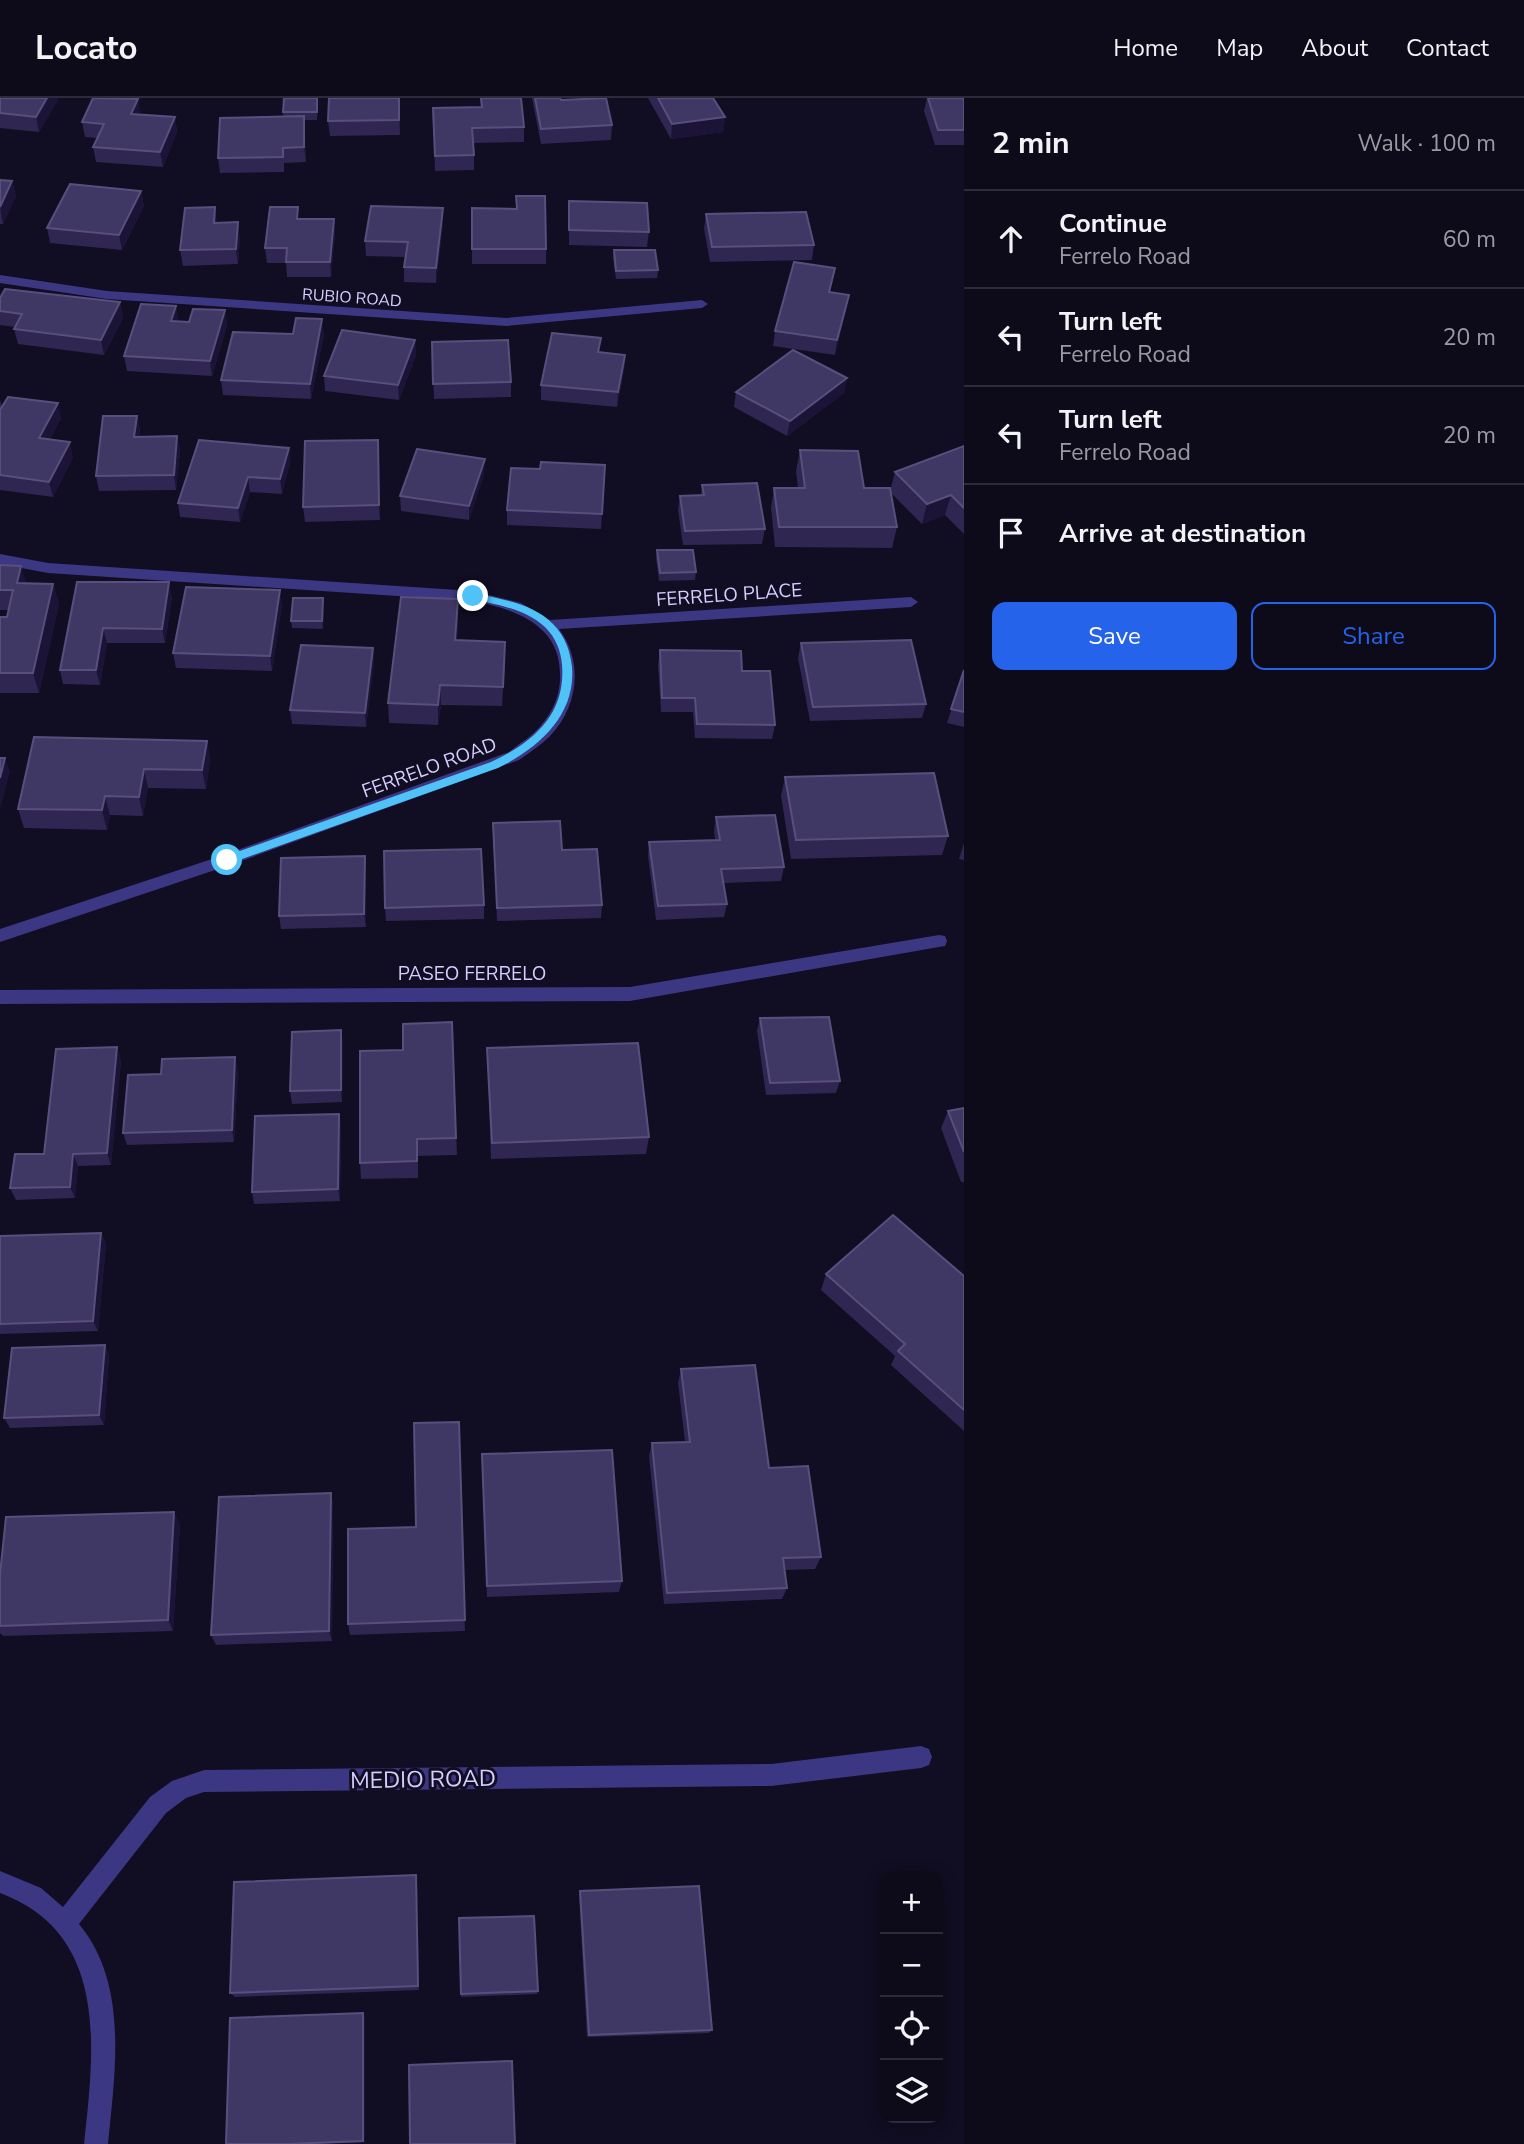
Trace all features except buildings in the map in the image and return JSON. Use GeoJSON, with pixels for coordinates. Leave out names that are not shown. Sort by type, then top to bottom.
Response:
{"type":"FeatureCollection","features":[{"type":"Feature","properties":{"kind":"street","name":"RUBIO ROAD"},"geometry":{"type":"LineString","coordinates":[[0,279],[107,295],[506,322],[702,304]]}},
{"type":"Feature","properties":{"kind":"street"},"geometry":{"type":"LineString","coordinates":[[0,559],[48,568],[473,596],[511,604],[532,613],[549,625]]}},
{"type":"Feature","properties":{"kind":"street","name":"FERRELO PLACE"},"geometry":{"type":"LineString","coordinates":[[549,625],[911,602]]}},
{"type":"Feature","properties":{"kind":"street","name":"FERRELO ROAD"},"geometry":{"type":"LineString","coordinates":[[0,936],[253,851],[514,755],[546,731],[565,701],[569,685],[565,649],[549,625]]}},
{"type":"Feature","properties":{"kind":"street","name":"PASEO FERRELO"},"geometry":{"type":"LineString","coordinates":[[0,997],[630,994],[939,941]]}},
{"type":"Feature","properties":{"kind":"street","name":"MEDIO ROAD"},"geometry":{"type":"LineString","coordinates":[[65,1923],[158,1805],[180,1789],[204,1780],[771,1776],[921,1758]]}},
{"type":"Feature","properties":{"kind":"street"},"geometry":{"type":"LineString","coordinates":[[0,1882],[30,1894],[65,1923],[83,1948],[97,1981],[104,2019],[104,2059],[96,2144]]}},
{"type":"Feature","properties":{"kind":"route"},"geometry":{"type":"LineString","coordinates":[[227,860],[495,765],[514,755],[546,731],[565,701],[569,685],[565,649],[549,625],[532,613],[511,604],[473,596]]}}]}
